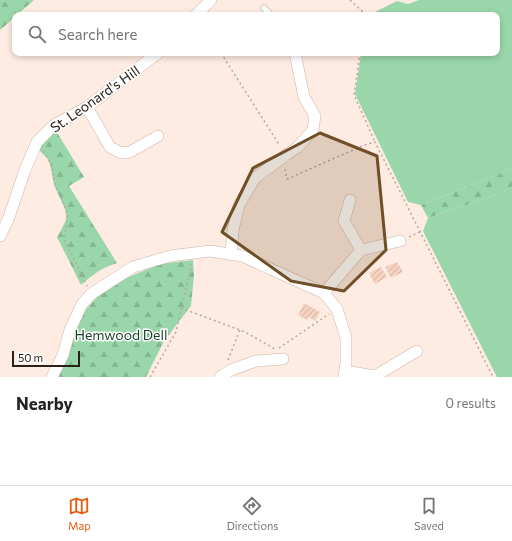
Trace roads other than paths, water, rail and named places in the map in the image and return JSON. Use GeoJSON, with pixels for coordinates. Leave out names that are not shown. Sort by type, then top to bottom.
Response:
{"type":"FeatureCollection","features":[{"type":"Feature","properties":{"kind":"street"},"geometry":{"type":"LineString","coordinates":[[199,12],[211,0]]}},
{"type":"Feature","properties":{"kind":"street","name":"St. Leonard's Hill"},"geometry":{"type":"LineString","coordinates":[[0,236],[8,220],[25,170],[37,142],[54,125],[87,107],[154,56]]}},
{"type":"Feature","properties":{"kind":"street"},"geometry":{"type":"LineString","coordinates":[[231,255],[233,230],[239,205],[254,178],[298,147],[313,130],[315,116],[304,97],[296,56]]}},
{"type":"Feature","properties":{"kind":"street"},"geometry":{"type":"LineString","coordinates":[[87,107],[110,147],[121,153],[130,152],[158,136]]}},
{"type":"Feature","properties":{"kind":"street"},"geometry":{"type":"LineString","coordinates":[[350,200],[344,221],[361,250]]}},
{"type":"Feature","properties":{"kind":"street"},"geometry":{"type":"LineString","coordinates":[[324,293],[361,250],[400,241]]}},
{"type":"Feature","properties":{"kind":"street"},"geometry":{"type":"LineString","coordinates":[[52,377],[70,330],[82,304],[91,294],[133,267],[170,256],[210,251],[242,256],[324,293],[337,309],[346,338],[345,374],[375,376],[417,351]]}},
{"type":"Feature","properties":{"kind":"street"},"geometry":{"type":"LineString","coordinates":[[221,376],[231,370],[256,361],[282,359]]}},
{"type":"Feature","properties":{"kind":"lane"},"geometry":{"type":"LineString","coordinates":[[264,8],[268,12]]}},
{"type":"Feature","properties":{"kind":"park label","name":"Hemwood Dell"},"geometry":{"type":"Point","coordinates":[121,335]}}]}
